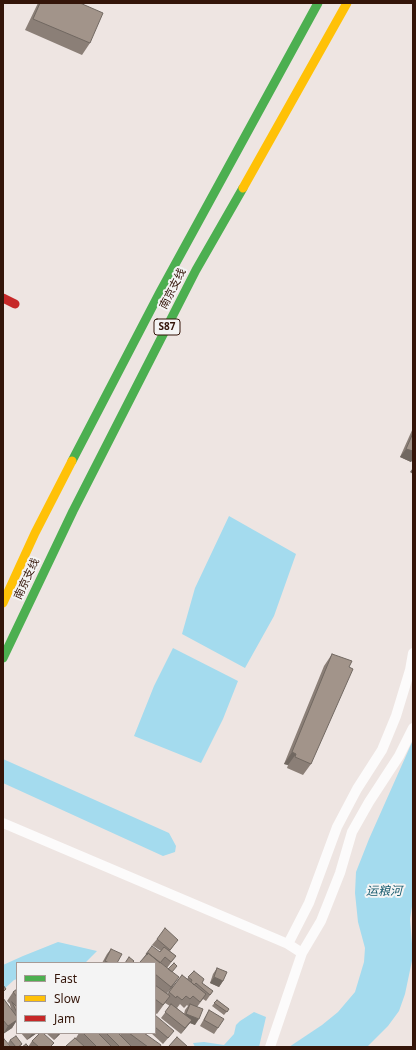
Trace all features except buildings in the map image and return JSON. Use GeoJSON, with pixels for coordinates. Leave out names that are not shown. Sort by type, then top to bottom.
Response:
{"type":"FeatureCollection","features":[{"type":"Feature","properties":{"kind":"main road","name":"南京支线"},"geometry":{"type":"LineString","coordinates":[[3,603],[36,533],[160,292],[259,114],[318,3]]}},
{"type":"Feature","properties":{"kind":"main road","name":"南京支线"},"geometry":{"type":"LineString","coordinates":[[3,658],[73,510],[196,270],[347,3]]}},
{"type":"Feature","properties":{"kind":"main road"},"geometry":{"type":"LineString","coordinates":[[3,298],[15,304]]}},
{"type":"Feature","properties":{"kind":"street"},"geometry":{"type":"LineString","coordinates":[[288,944],[309,903],[337,827],[357,789],[382,750],[396,716],[413,653]]}},
{"type":"Feature","properties":{"kind":"street"},"geometry":{"type":"LineString","coordinates":[[270,1047],[302,953],[321,921],[340,873],[352,832],[369,802],[399,756],[413,728]]}},
{"type":"Feature","properties":{"kind":"street"},"geometry":{"type":"LineString","coordinates":[[3,823],[288,944],[302,953]]}},
{"type":"Feature","properties":{"kind":"water"},"geometry":{"type":"Polygon","coordinates":[[[229,516],[296,554],[274,616],[245,668],[182,634],[195,588],[229,516]]]}},
{"type":"Feature","properties":{"kind":"water"},"geometry":{"type":"Polygon","coordinates":[[[173,648],[238,681],[223,719],[201,763],[134,736],[154,686],[173,648]]]}},
{"type":"Feature","properties":{"kind":"water","name":"运粮河"},"geometry":{"type":"Polygon","coordinates":[[[413,740],[413,900],[410,919],[413,956],[405,994],[399,1011],[388,1026],[367,1047],[289,1047],[322,1025],[338,1012],[355,992],[364,962],[365,948],[358,922],[355,893],[356,872],[413,740]]]}},
{"type":"Feature","properties":{"kind":"water"},"geometry":{"type":"Polygon","coordinates":[[[3,759],[169,833],[176,846],[175,852],[163,856],[3,783],[3,759]]]}},
{"type":"Feature","properties":{"kind":"water"},"geometry":{"type":"Polygon","coordinates":[[[58,942],[97,951],[86,962],[16,962],[16,979],[3,990],[3,965],[58,942]]]}},
{"type":"Feature","properties":{"kind":"water"},"geometry":{"type":"Polygon","coordinates":[[[254,1012],[266,1017],[259,1047],[195,1047],[193,1043],[204,1042],[224,1045],[234,1034],[236,1025],[254,1012]]]}},
{"type":"Feature","properties":{"kind":"traffic: fast"},"geometry":{"type":"LineString","coordinates":[[72,461],[160,292],[318,3]]}},
{"type":"Feature","properties":{"kind":"traffic: fast"},"geometry":{"type":"LineString","coordinates":[[3,658],[73,511],[196,270],[243,188]]}},
{"type":"Feature","properties":{"kind":"traffic: slow"},"geometry":{"type":"LineString","coordinates":[[243,188],[347,3]]}},
{"type":"Feature","properties":{"kind":"traffic: slow"},"geometry":{"type":"LineString","coordinates":[[3,603],[35,533],[72,461]]}},
{"type":"Feature","properties":{"kind":"traffic: jam"},"geometry":{"type":"LineString","coordinates":[[3,298],[15,304]]}}]}
